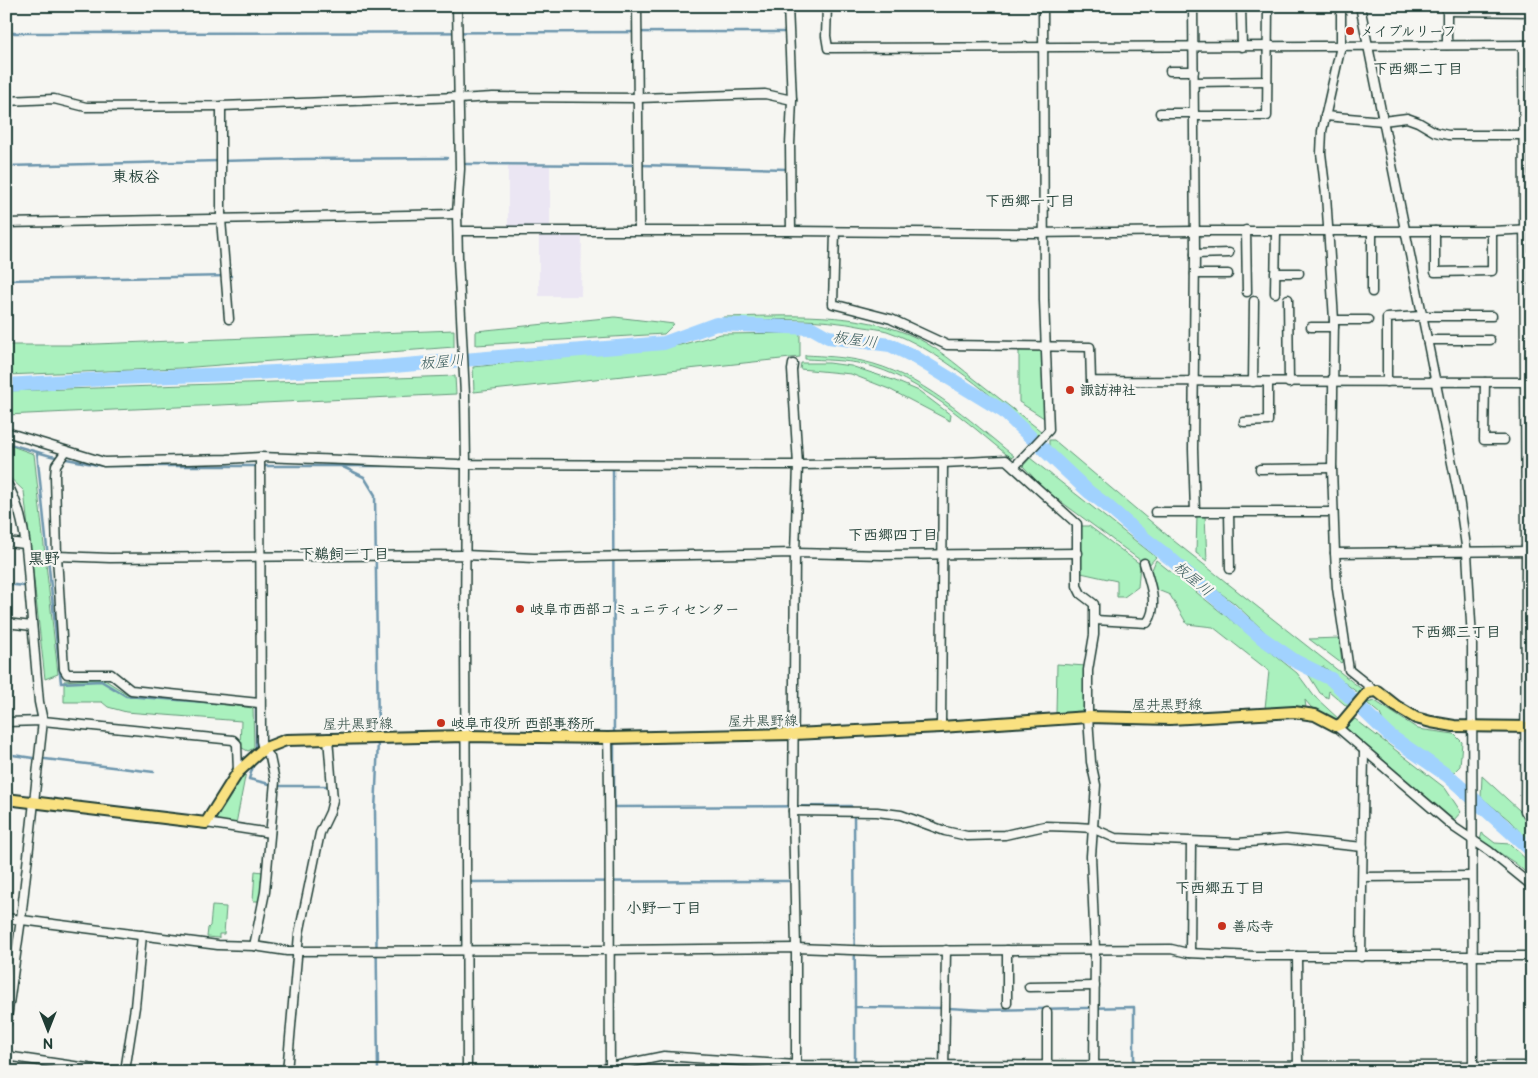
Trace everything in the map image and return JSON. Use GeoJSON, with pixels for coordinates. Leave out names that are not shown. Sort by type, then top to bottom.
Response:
{"type":"FeatureCollection","features":[{"type":"Feature","properties":{"kind":"main road"},"geometry":{"type":"LineString","coordinates":[[1339,725],[1370,691],[1377,691],[1396,706],[1416,718],[1454,726],[1529,727]]}},
{"type":"Feature","properties":{"kind":"main road","name":"屋井黒野線"},"geometry":{"type":"LineString","coordinates":[[206,823],[238,772],[263,749],[286,740],[466,736],[608,738],[794,734],[1088,717],[1170,719],[1294,712],[1315,715],[1339,725]]}},
{"type":"Feature","properties":{"kind":"main road"},"geometry":{"type":"LineString","coordinates":[[6,799],[206,823]]}},
{"type":"Feature","properties":{"kind":"street"},"geometry":{"type":"LineString","coordinates":[[457,6],[460,169],[457,214],[466,464],[467,1072]]}},
{"type":"Feature","properties":{"kind":"street"},"geometry":{"type":"LineString","coordinates":[[637,6],[639,230]]}},
{"type":"Feature","properties":{"kind":"street"},"geometry":{"type":"LineString","coordinates":[[788,6],[792,100],[790,145],[791,231]]}},
{"type":"Feature","properties":{"kind":"street"},"geometry":{"type":"LineString","coordinates":[[827,6],[826,36],[828,48],[1532,45]]}},
{"type":"Feature","properties":{"kind":"street"},"geometry":{"type":"LineString","coordinates":[[1016,465],[1049,430],[1043,232],[1043,6]]}},
{"type":"Feature","properties":{"kind":"street"},"geometry":{"type":"LineString","coordinates":[[1193,6],[1195,231],[1193,449],[1196,512]]}},
{"type":"Feature","properties":{"kind":"street"},"geometry":{"type":"LineString","coordinates":[[1241,6],[1242,46]]}},
{"type":"Feature","properties":{"kind":"street"},"geometry":{"type":"LineString","coordinates":[[1160,113],[1267,116],[1268,6]]}},
{"type":"Feature","properties":{"kind":"street"},"geometry":{"type":"LineString","coordinates":[[1341,6],[1341,46],[1325,116],[1321,153],[1333,278],[1333,512],[1337,588],[1349,670],[1369,686],[1370,691]]}},
{"type":"Feature","properties":{"kind":"street"},"geometry":{"type":"LineString","coordinates":[[1360,6],[1459,498],[1467,552],[1472,640],[1473,1069]]}},
{"type":"Feature","properties":{"kind":"street"},"geometry":{"type":"LineString","coordinates":[[1447,45],[1447,9],[1532,12]]}},
{"type":"Feature","properties":{"kind":"street"},"geometry":{"type":"LineString","coordinates":[[1523,45],[1528,229],[1529,551],[1529,727],[1525,811],[1532,822]]}},
{"type":"Feature","properties":{"kind":"street"},"geometry":{"type":"LineString","coordinates":[[1170,71],[1194,71]]}},
{"type":"Feature","properties":{"kind":"street"},"geometry":{"type":"LineString","coordinates":[[1194,82],[1267,81]]}},
{"type":"Feature","properties":{"kind":"street"},"geometry":{"type":"LineString","coordinates":[[6,101],[54,99],[86,106],[221,106],[493,97],[638,98],[766,94],[792,100]]}},
{"type":"Feature","properties":{"kind":"street"},"geometry":{"type":"LineString","coordinates":[[221,106],[221,219],[229,319]]}},
{"type":"Feature","properties":{"kind":"street"},"geometry":{"type":"LineString","coordinates":[[1325,116],[1383,121],[1407,118],[1435,132],[1448,135],[1524,135]]}},
{"type":"Feature","properties":{"kind":"street"},"geometry":{"type":"LineString","coordinates":[[6,224],[457,214]]}},
{"type":"Feature","properties":{"kind":"street"},"geometry":{"type":"LineString","coordinates":[[458,231],[1043,232],[1246,230],[1328,232],[1528,229]]}},
{"type":"Feature","properties":{"kind":"street"},"geometry":{"type":"LineString","coordinates":[[1246,230],[1248,292]]}},
{"type":"Feature","properties":{"kind":"street"},"geometry":{"type":"LineString","coordinates":[[1372,230],[1372,292]]}},
{"type":"Feature","properties":{"kind":"street"},"geometry":{"type":"LineString","coordinates":[[1275,293],[1276,231]]}},
{"type":"Feature","properties":{"kind":"street"},"geometry":{"type":"LineString","coordinates":[[1435,231],[1436,272],[1492,271],[1492,231]]}},
{"type":"Feature","properties":{"kind":"street"},"geometry":{"type":"LineString","coordinates":[[835,232],[833,304],[892,319],[947,345],[1090,347],[1091,381],[1195,383],[1528,382]]}},
{"type":"Feature","properties":{"kind":"street"},"geometry":{"type":"LineString","coordinates":[[1195,254],[1229,254]]}},
{"type":"Feature","properties":{"kind":"street"},"geometry":{"type":"LineString","coordinates":[[1276,273],[1299,273]]}},
{"type":"Feature","properties":{"kind":"street"},"geometry":{"type":"LineString","coordinates":[[1195,274],[1228,274]]}},
{"type":"Feature","properties":{"kind":"street"},"geometry":{"type":"LineString","coordinates":[[1288,299],[1289,383]]}},
{"type":"Feature","properties":{"kind":"street"},"geometry":{"type":"LineString","coordinates":[[1253,382],[1254,301]]}},
{"type":"Feature","properties":{"kind":"street"},"geometry":{"type":"LineString","coordinates":[[1387,382],[1387,318],[1492,316]]}},
{"type":"Feature","properties":{"kind":"street"},"geometry":{"type":"LineString","coordinates":[[1311,327],[1368,320]]}},
{"type":"Feature","properties":{"kind":"street"},"geometry":{"type":"LineString","coordinates":[[1427,340],[1490,340]]}},
{"type":"Feature","properties":{"kind":"street"},"geometry":{"type":"LineString","coordinates":[[793,364],[798,464],[795,553],[793,812],[796,1068]]}},
{"type":"Feature","properties":{"kind":"street"},"geometry":{"type":"LineString","coordinates":[[1485,382],[1484,440],[1504,440]]}},
{"type":"Feature","properties":{"kind":"street"},"geometry":{"type":"LineString","coordinates":[[1244,422],[1268,421],[1268,383]]}},
{"type":"Feature","properties":{"kind":"street"},"geometry":{"type":"LineString","coordinates":[[6,432],[104,462],[261,459],[466,464],[798,464],[943,463],[1006,460],[1016,465],[1077,524],[1077,586],[1081,594],[1094,604],[1088,670],[1088,717],[1091,762],[1096,785],[1091,856],[1095,949],[1094,1069]]}},
{"type":"Feature","properties":{"kind":"street"},"geometry":{"type":"LineString","coordinates":[[66,451],[56,464],[56,556],[64,669],[67,674],[111,674],[131,690],[259,703]]}},
{"type":"Feature","properties":{"kind":"street"},"geometry":{"type":"LineString","coordinates":[[254,946],[265,892],[275,781],[270,757],[263,749],[260,741],[261,459]]}},
{"type":"Feature","properties":{"kind":"street"},"geometry":{"type":"LineString","coordinates":[[941,727],[943,463]]}},
{"type":"Feature","properties":{"kind":"street"},"geometry":{"type":"LineString","coordinates":[[1260,469],[1332,468]]}},
{"type":"Feature","properties":{"kind":"street"},"geometry":{"type":"LineString","coordinates":[[6,482],[14,495],[25,544],[39,702],[43,722],[21,919],[6,1025]]}},
{"type":"Feature","properties":{"kind":"street"},"geometry":{"type":"LineString","coordinates":[[1155,512],[1333,512]]}},
{"type":"Feature","properties":{"kind":"street"},"geometry":{"type":"LineString","coordinates":[[1229,512],[1230,569]]}},
{"type":"Feature","properties":{"kind":"street"},"geometry":{"type":"LineString","coordinates":[[6,542],[25,544]]}},
{"type":"Feature","properties":{"kind":"street"},"geometry":{"type":"LineString","coordinates":[[1335,553],[1529,551]]}},
{"type":"Feature","properties":{"kind":"street"},"geometry":{"type":"LineString","coordinates":[[56,556],[110,558],[465,555],[534,558],[795,553],[943,555],[1078,553]]}},
{"type":"Feature","properties":{"kind":"street"},"geometry":{"type":"LineString","coordinates":[[1094,620],[1147,623],[1152,612],[1153,592],[1144,563]]}},
{"type":"Feature","properties":{"kind":"street"},"geometry":{"type":"LineString","coordinates":[[6,623],[32,626]]}},
{"type":"Feature","properties":{"kind":"street"},"geometry":{"type":"LineString","coordinates":[[6,722],[43,722],[233,740],[237,744],[238,772]]}},
{"type":"Feature","properties":{"kind":"street"},"geometry":{"type":"LineString","coordinates":[[1339,725],[1364,751],[1455,828],[1471,837],[1532,886]]}},
{"type":"Feature","properties":{"kind":"street"},"geometry":{"type":"LineString","coordinates":[[287,1072],[297,950],[304,903],[320,833],[334,800],[328,738]]}},
{"type":"Feature","properties":{"kind":"street"},"geometry":{"type":"LineString","coordinates":[[608,738],[610,813],[608,950],[610,1067]]}},
{"type":"Feature","properties":{"kind":"street"},"geometry":{"type":"LineString","coordinates":[[1361,957],[1364,751]]}},
{"type":"Feature","properties":{"kind":"street"},"geometry":{"type":"LineString","coordinates":[[793,812],[877,812],[901,815],[945,831],[967,836],[1005,835],[1045,826],[1092,828],[1115,838],[1238,843],[1286,838],[1363,847]]}},
{"type":"Feature","properties":{"kind":"street"},"geometry":{"type":"LineString","coordinates":[[206,823],[270,834]]}},
{"type":"Feature","properties":{"kind":"street"},"geometry":{"type":"LineString","coordinates":[[1190,954],[1191,842]]}},
{"type":"Feature","properties":{"kind":"street"},"geometry":{"type":"LineString","coordinates":[[1363,878],[1472,876]]}},
{"type":"Feature","properties":{"kind":"street"},"geometry":{"type":"LineString","coordinates":[[6,918],[218,945],[297,950],[796,948],[878,951],[1172,949],[1190,954],[1361,957],[1532,956]]}},
{"type":"Feature","properties":{"kind":"street"},"geometry":{"type":"LineString","coordinates":[[6,1056],[73,1069],[127,1071],[142,935]]}},
{"type":"Feature","properties":{"kind":"street"},"geometry":{"type":"LineString","coordinates":[[944,1069],[946,950]]}},
{"type":"Feature","properties":{"kind":"street"},"geometry":{"type":"LineString","coordinates":[[1007,950],[1007,1003]]}},
{"type":"Feature","properties":{"kind":"street"},"geometry":{"type":"LineString","coordinates":[[1297,956],[1298,1068]]}},
{"type":"Feature","properties":{"kind":"street"},"geometry":{"type":"LineString","coordinates":[[1029,987],[1095,986]]}},
{"type":"Feature","properties":{"kind":"street"},"geometry":{"type":"LineString","coordinates":[[1047,1012],[1047,1066]]}},
{"type":"Feature","properties":{"kind":"street"},"geometry":{"type":"LineString","coordinates":[[595,1072],[664,1056],[796,1068],[944,1069],[1047,1066],[1094,1069],[1473,1069],[1532,1066]]}},
{"type":"Feature","properties":{"kind":"shaded area"},"geometry":{"type":"Polygon","coordinates":[[[508,166],[550,166],[550,229],[508,229],[508,166]]]}},
{"type":"Feature","properties":{"kind":"shaded area"},"geometry":{"type":"Polygon","coordinates":[[[539,234],[582,234],[581,296],[539,296],[539,234]]]}},
{"type":"Feature","properties":{"kind":"green space"},"geometry":{"type":"Polygon","coordinates":[[[615,317],[674,324],[664,334],[476,345],[476,331],[615,317]]]}},
{"type":"Feature","properties":{"kind":"green space"},"geometry":{"type":"Polygon","coordinates":[[[723,317],[823,317],[873,323],[897,330],[919,339],[953,361],[1041,431],[1036,436],[966,376],[926,349],[887,331],[829,322],[723,320],[723,317]]]}},
{"type":"Feature","properties":{"kind":"green space"},"geometry":{"type":"Polygon","coordinates":[[[454,330],[454,347],[181,368],[6,375],[6,345],[70,345],[454,330]]]}},
{"type":"Feature","properties":{"kind":"green space"},"geometry":{"type":"Polygon","coordinates":[[[800,333],[800,357],[474,392],[473,367],[680,345],[721,334],[800,333]]]}},
{"type":"Feature","properties":{"kind":"green space"},"geometry":{"type":"Polygon","coordinates":[[[1043,348],[1044,418],[1019,402],[1019,349],[1043,348]]]}},
{"type":"Feature","properties":{"kind":"green space"},"geometry":{"type":"Polygon","coordinates":[[[805,355],[862,361],[904,376],[924,387],[961,413],[1014,456],[1011,458],[960,416],[923,390],[904,380],[863,364],[805,359],[805,355]]]}},
{"type":"Feature","properties":{"kind":"green space"},"geometry":{"type":"Polygon","coordinates":[[[801,363],[829,363],[851,366],[893,380],[919,391],[951,415],[950,421],[889,389],[851,374],[800,369],[801,363]]]}},
{"type":"Feature","properties":{"kind":"green space"},"geometry":{"type":"Polygon","coordinates":[[[455,376],[456,394],[6,415],[6,391],[455,376]]]}},
{"type":"Feature","properties":{"kind":"green space"},"geometry":{"type":"Polygon","coordinates":[[[1049,440],[1054,440],[1174,541],[1364,691],[1362,696],[1324,667],[1308,665],[1289,657],[1234,603],[1185,567],[1157,541],[1143,533],[1068,468],[1049,450],[1049,440]]]}},
{"type":"Feature","properties":{"kind":"green space"},"geometry":{"type":"Polygon","coordinates":[[[6,444],[34,454],[58,674],[45,679],[24,491],[6,474],[6,444]]]}},
{"type":"Feature","properties":{"kind":"green space"},"geometry":{"type":"Polygon","coordinates":[[[1030,458],[1156,557],[1148,566],[1044,489],[1023,466],[1030,458]]]}},
{"type":"Feature","properties":{"kind":"green space"},"geometry":{"type":"Polygon","coordinates":[[[1197,514],[1205,515],[1207,561],[1196,553],[1197,514]]]}},
{"type":"Feature","properties":{"kind":"green space"},"geometry":{"type":"Polygon","coordinates":[[[1081,526],[1089,526],[1140,564],[1138,587],[1124,597],[1117,597],[1117,581],[1081,573],[1081,526]]]}},
{"type":"Feature","properties":{"kind":"green space"},"geometry":{"type":"Polygon","coordinates":[[[1156,560],[1297,673],[1314,696],[1341,721],[1323,721],[1305,700],[1306,708],[1265,708],[1269,671],[1213,627],[1187,624],[1170,595],[1155,589],[1151,572],[1156,560]]]}},
{"type":"Feature","properties":{"kind":"green space"},"geometry":{"type":"Polygon","coordinates":[[[1339,638],[1341,663],[1309,639],[1339,638]]]}},
{"type":"Feature","properties":{"kind":"green space"},"geometry":{"type":"Polygon","coordinates":[[[1057,664],[1086,666],[1084,712],[1056,713],[1057,664]]]}},
{"type":"Feature","properties":{"kind":"green space"},"geometry":{"type":"Polygon","coordinates":[[[1312,670],[1336,685],[1344,695],[1351,710],[1329,691],[1328,698],[1320,693],[1308,674],[1312,670]]]}},
{"type":"Feature","properties":{"kind":"green space"},"geometry":{"type":"Polygon","coordinates":[[[102,678],[127,694],[253,708],[254,748],[248,751],[240,747],[241,721],[126,712],[108,707],[102,702],[64,702],[64,681],[102,678]]]}},
{"type":"Feature","properties":{"kind":"green space"},"geometry":{"type":"Polygon","coordinates":[[[1375,701],[1418,729],[1454,734],[1462,742],[1460,766],[1454,772],[1444,768],[1389,735],[1380,714],[1367,703],[1375,701]]]}},
{"type":"Feature","properties":{"kind":"green space"},"geometry":{"type":"Polygon","coordinates":[[[1355,719],[1445,788],[1461,812],[1454,820],[1346,728],[1355,719]]]}},
{"type":"Feature","properties":{"kind":"green space"},"geometry":{"type":"Polygon","coordinates":[[[246,772],[236,824],[216,821],[214,817],[235,784],[246,772]]]}},
{"type":"Feature","properties":{"kind":"green space"},"geometry":{"type":"Polygon","coordinates":[[[1482,776],[1532,822],[1532,845],[1509,820],[1481,797],[1482,776]]]}},
{"type":"Feature","properties":{"kind":"green space"},"geometry":{"type":"Polygon","coordinates":[[[1482,833],[1495,843],[1510,844],[1532,865],[1532,878],[1515,863],[1480,840],[1482,833]]]}},
{"type":"Feature","properties":{"kind":"green space"},"geometry":{"type":"Polygon","coordinates":[[[255,871],[263,872],[261,901],[253,901],[255,871]]]}},
{"type":"Feature","properties":{"kind":"green space"},"geometry":{"type":"Polygon","coordinates":[[[212,906],[226,907],[224,934],[219,934],[219,938],[207,937],[212,906]]]}},
{"type":"Feature","properties":{"kind":"waterway"},"geometry":{"type":"LineString","coordinates":[[6,33],[787,32]]}},
{"type":"Feature","properties":{"kind":"waterway"},"geometry":{"type":"LineString","coordinates":[[6,166],[302,159],[447,158]]}},
{"type":"Feature","properties":{"kind":"waterway"},"geometry":{"type":"LineString","coordinates":[[466,164],[641,165],[788,169]]}},
{"type":"Feature","properties":{"kind":"waterway"},"geometry":{"type":"LineString","coordinates":[[6,280],[231,276]]}},
{"type":"Feature","properties":{"kind":"waterway","name":"板屋川"},"geometry":{"type":"LineString","coordinates":[[6,385],[120,378],[382,367],[664,343],[716,324],[812,328],[828,337],[890,345],[913,356],[1003,411],[1089,492],[1172,560],[1262,638],[1295,661],[1331,679],[1389,735],[1448,776],[1532,851]]}},
{"type":"Feature","properties":{"kind":"waterway"},"geometry":{"type":"LineString","coordinates":[[6,443],[51,456],[103,466],[341,466],[364,477],[375,495],[378,735]]}},
{"type":"Feature","properties":{"kind":"waterway"},"geometry":{"type":"LineString","coordinates":[[37,452],[61,683],[101,681],[126,696],[244,705]]}},
{"type":"Feature","properties":{"kind":"waterway"},"geometry":{"type":"LineString","coordinates":[[343,466],[410,466]]}},
{"type":"Feature","properties":{"kind":"waterway"},"geometry":{"type":"LineString","coordinates":[[613,466],[614,734]]}},
{"type":"Feature","properties":{"kind":"waterway"},"geometry":{"type":"LineString","coordinates":[[6,584],[24,586]]}},
{"type":"Feature","properties":{"kind":"waterway"},"geometry":{"type":"LineString","coordinates":[[255,706],[256,752]]}},
{"type":"Feature","properties":{"kind":"waterway"},"geometry":{"type":"LineString","coordinates":[[378,741],[375,811],[378,1072]]}},
{"type":"Feature","properties":{"kind":"waterway"},"geometry":{"type":"LineString","coordinates":[[614,743],[614,807],[851,806],[854,815],[855,1007],[985,1010],[1134,1007],[1134,1072]]}},
{"type":"Feature","properties":{"kind":"waterway"},"geometry":{"type":"LineString","coordinates":[[6,754],[33,758]]}},
{"type":"Feature","properties":{"kind":"waterway"},"geometry":{"type":"LineString","coordinates":[[45,759],[154,772]]}},
{"type":"Feature","properties":{"kind":"waterway"},"geometry":{"type":"LineString","coordinates":[[255,760],[249,779],[278,786],[329,786]]}},
{"type":"Feature","properties":{"kind":"waterway"},"geometry":{"type":"LineString","coordinates":[[471,882],[790,881]]}},
{"type":"Feature","properties":{"kind":"waterway"},"geometry":{"type":"LineString","coordinates":[[855,1007],[855,1072]]}},
{"type":"Feature","properties":{"kind":"place","name":"メイプルリーフ"},"geometry":{"type":"Point","coordinates":[1350,31]}},
{"type":"Feature","properties":{"kind":"place","name":"諏訪神社"},"geometry":{"type":"Point","coordinates":[1070,390]}},
{"type":"Feature","properties":{"kind":"place","name":"岐阜市西部コミュニティセンター"},"geometry":{"type":"Point","coordinates":[520,609]}},
{"type":"Feature","properties":{"kind":"place","name":"岐阜市役所 西部事務所"},"geometry":{"type":"Point","coordinates":[441,723]}},
{"type":"Feature","properties":{"kind":"place","name":"善応寺"},"geometry":{"type":"Point","coordinates":[1222,926]}},
{"type":"Feature","properties":{"kind":"district","name":"下西郷二丁目"},"geometry":{"type":"Point","coordinates":[1418,69]}},
{"type":"Feature","properties":{"kind":"district","name":"東板谷"},"geometry":{"type":"Point","coordinates":[136,177]}},
{"type":"Feature","properties":{"kind":"district","name":"下西郷一丁目"},"geometry":{"type":"Point","coordinates":[1030,201]}},
{"type":"Feature","properties":{"kind":"district","name":"下西郷四丁目"},"geometry":{"type":"Point","coordinates":[893,535]}},
{"type":"Feature","properties":{"kind":"district","name":"下鵜飼一丁目"},"geometry":{"type":"Point","coordinates":[344,554]}},
{"type":"Feature","properties":{"kind":"district","name":"黒野"},"geometry":{"type":"Point","coordinates":[44,559]}},
{"type":"Feature","properties":{"kind":"district","name":"下西郷三丁目"},"geometry":{"type":"Point","coordinates":[1456,632]}},
{"type":"Feature","properties":{"kind":"district","name":"下西郷五丁目"},"geometry":{"type":"Point","coordinates":[1220,888]}},
{"type":"Feature","properties":{"kind":"district","name":"小野一丁目"},"geometry":{"type":"Point","coordinates":[664,908]}}]}
